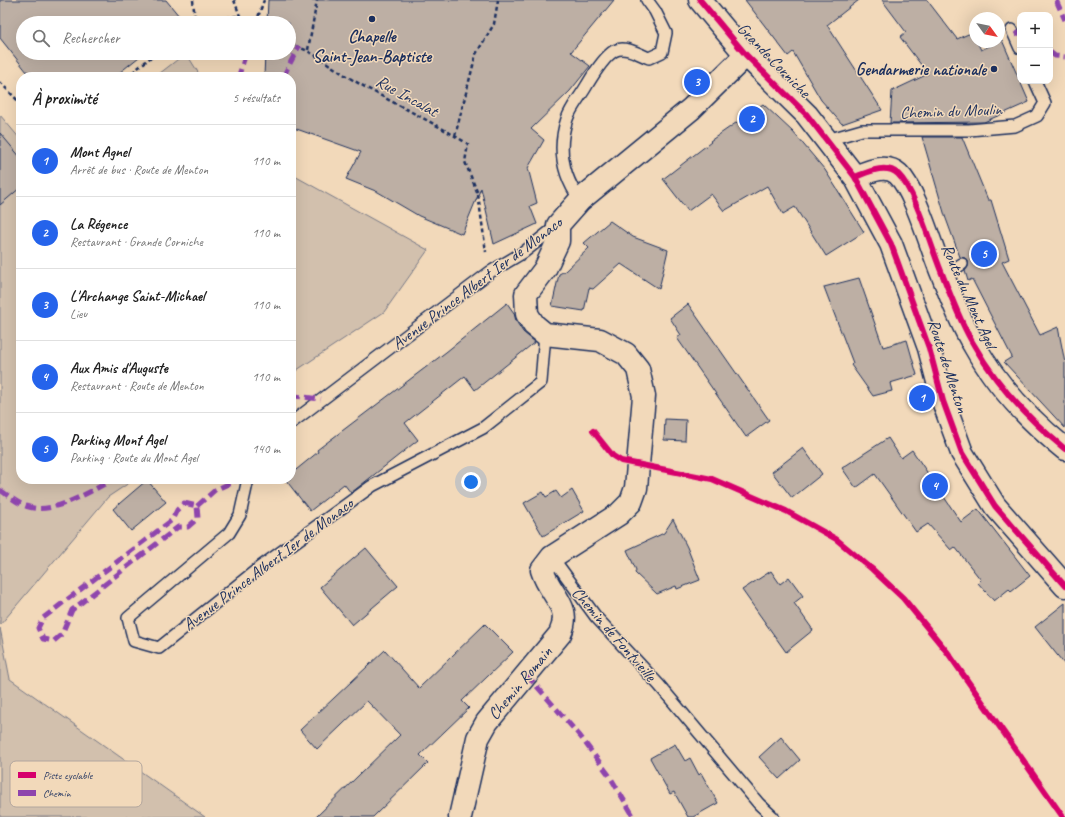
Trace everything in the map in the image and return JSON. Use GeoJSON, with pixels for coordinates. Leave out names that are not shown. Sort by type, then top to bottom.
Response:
{"type":"FeatureCollection","features":[{"type":"Feature","properties":{"kind":"street","name":"Grande Corniche"},"geometry":{"type":"LineString","coordinates":[[700,0],[746,55],[806,115],[827,140]]}},
{"type":"Feature","properties":{"kind":"street","name":"Avenue Prince Albert Ier de Monaco"},"geometry":{"type":"LineString","coordinates":[[558,225],[580,200],[691,109],[746,55]]}},
{"type":"Feature","properties":{"kind":"street","name":"Route de Menton"},"geometry":{"type":"LineString","coordinates":[[827,140],[855,177],[891,244],[929,348],[943,401],[962,453],[995,506],[1065,586]]}},
{"type":"Feature","properties":{"kind":"street","name":"Route du Mont Agel"},"geometry":{"type":"LineString","coordinates":[[855,177],[885,168],[897,173],[908,187],[943,276],[973,345],[1001,387],[1019,408],[1065,449]]}},
{"type":"Feature","properties":{"kind":"street"},"geometry":{"type":"LineString","coordinates":[[552,557],[619,514],[631,502],[636,488],[644,396],[638,369],[626,354],[600,340],[545,334],[534,325],[527,314],[526,294],[545,269],[558,241],[558,225]]}},
{"type":"Feature","properties":{"kind":"street","name":"Chemin Romain"},"geometry":{"type":"LineString","coordinates":[[460,817],[478,738],[487,722],[546,652],[560,634],[564,626],[564,610],[546,583],[542,570],[552,557]]}},
{"type":"Feature","properties":{"kind":"lane"},"geometry":{"type":"LineString","coordinates":[[580,200],[570,186],[563,166],[562,139],[567,118],[596,70],[614,51],[627,49],[649,58],[662,52],[666,33],[655,11],[647,0]]}},
{"type":"Feature","properties":{"kind":"lane"},"geometry":{"type":"LineString","coordinates":[[1012,30],[1017,41]]}},
{"type":"Feature","properties":{"kind":"lane","name":"Chemin du Moulin"},"geometry":{"type":"LineString","coordinates":[[827,140],[862,130],[969,130],[1015,126],[1037,116],[1045,103],[1036,84]]}},
{"type":"Feature","properties":{"kind":"lane","name":"Avenue Prince Albert Ier de Monaco"},"geometry":{"type":"LineString","coordinates":[[296,419],[490,272],[524,252],[558,225]]}},
{"type":"Feature","properties":{"kind":"lane"},"geometry":{"type":"LineString","coordinates":[[943,276],[962,264]]}},
{"type":"Feature","properties":{"kind":"lane","name":"Avenue Prince Albert Ier de Monaco"},"geometry":{"type":"LineString","coordinates":[[247,484],[240,515],[229,533],[128,618],[134,641],[159,648],[259,568],[372,486],[483,428],[541,382],[545,334]]}},
{"type":"Feature","properties":{"kind":"lane","name":"Chemin de Fontvieille"},"geometry":{"type":"LineString","coordinates":[[552,557],[596,617],[659,685],[759,804],[773,817]]}},
{"type":"Feature","properties":{"kind":"path"},"geometry":{"type":"LineString","coordinates":[[193,0],[193,16]]}},
{"type":"Feature","properties":{"kind":"path"},"geometry":{"type":"LineString","coordinates":[[234,0],[240,16]]}},
{"type":"Feature","properties":{"kind":"path"},"geometry":{"type":"LineString","coordinates":[[258,16],[264,0]]}},
{"type":"Feature","properties":{"kind":"path"},"geometry":{"type":"LineString","coordinates":[[308,50],[316,0]]}},
{"type":"Feature","properties":{"kind":"path"},"geometry":{"type":"LineString","coordinates":[[455,136],[476,54],[494,24],[498,0]]}},
{"type":"Feature","properties":{"kind":"path"},"geometry":{"type":"LineString","coordinates":[[133,72],[148,60]]}},
{"type":"Feature","properties":{"kind":"path"},"geometry":{"type":"LineString","coordinates":[[0,82],[16,99]]}},
{"type":"Feature","properties":{"kind":"shaded area"},"geometry":{"type":"Polygon","coordinates":[[[177,60],[190,60],[198,72],[161,72],[177,60]]]}},
{"type":"Feature","properties":{"kind":"shaded area"},"geometry":{"type":"Polygon","coordinates":[[[0,115],[16,134],[16,484],[128,484],[108,497],[0,625],[0,115]]]}},
{"type":"Feature","properties":{"kind":"shaded area"},"geometry":{"type":"Polygon","coordinates":[[[296,177],[428,250],[384,312],[296,371],[296,177]]]}},
{"type":"Feature","properties":{"kind":"shaded area"},"geometry":{"type":"Polygon","coordinates":[[[0,628],[10,679],[126,761],[10,761],[10,807],[142,807],[142,772],[205,817],[0,817],[0,628]]]}},
{"type":"Feature","properties":{"kind":"building"},"geometry":{"type":"Polygon","coordinates":[[[0,0],[166,0],[179,16],[16,16],[16,58],[0,38],[0,0]]]}},
{"type":"Feature","properties":{"kind":"building"},"geometry":{"type":"Polygon","coordinates":[[[268,0],[614,0],[571,52],[590,66],[570,91],[531,129],[544,140],[528,168],[537,203],[530,206],[537,224],[494,244],[481,188],[462,234],[419,216],[378,192],[346,179],[361,152],[296,129],[296,72],[264,72],[265,60],[296,60],[296,16],[267,16],[268,0]]]}},
{"type":"Feature","properties":{"kind":"building"},"geometry":{"type":"Polygon","coordinates":[[[745,0],[859,0],[827,25],[882,110],[842,124],[821,100],[793,52],[788,56],[745,0]]]}},
{"type":"Feature","properties":{"kind":"building"},"geometry":{"type":"Polygon","coordinates":[[[882,0],[927,0],[957,39],[969,34],[969,48],[980,48],[981,50],[985,48],[1005,47],[1017,74],[1017,84],[1021,84],[1029,102],[984,122],[890,123],[892,91],[928,74],[900,37],[906,32],[882,0]]]}},
{"type":"Feature","properties":{"kind":"building"},"geometry":{"type":"Polygon","coordinates":[[[17,60],[135,60],[120,72],[27,72],[17,60]]]}},
{"type":"Feature","properties":{"kind":"building"},"geometry":{"type":"Polygon","coordinates":[[[763,104],[793,132],[825,170],[864,232],[826,256],[795,207],[783,214],[767,186],[724,211],[711,194],[688,211],[663,179],[711,142],[710,141],[763,104]]]}},
{"type":"Feature","properties":{"kind":"building"},"geometry":{"type":"Polygon","coordinates":[[[0,133],[16,152],[16,191],[0,205],[0,133]]]}},
{"type":"Feature","properties":{"kind":"building"},"geometry":{"type":"Polygon","coordinates":[[[922,137],[962,137],[988,200],[991,200],[1009,259],[1002,262],[1040,335],[1058,327],[1065,363],[1065,428],[1004,362],[1012,357],[972,279],[968,281],[965,271],[968,267],[968,261],[965,258],[960,257],[945,216],[922,137]]]}},
{"type":"Feature","properties":{"kind":"building"},"geometry":{"type":"Polygon","coordinates":[[[610,221],[633,237],[668,250],[659,289],[621,264],[593,289],[589,288],[584,311],[552,306],[559,274],[565,271],[589,248],[584,243],[610,221]]]}},
{"type":"Feature","properties":{"kind":"building"},"geometry":{"type":"Polygon","coordinates":[[[859,278],[883,347],[907,340],[917,375],[890,383],[892,391],[873,396],[851,365],[853,363],[824,287],[859,278]]]}},
{"type":"Feature","properties":{"kind":"building"},"geometry":{"type":"Polygon","coordinates":[[[507,303],[514,313],[516,321],[523,332],[535,342],[475,390],[465,376],[405,423],[418,440],[351,493],[344,484],[310,511],[289,484],[296,484],[296,470],[318,452],[317,450],[446,352],[507,303]]]}},
{"type":"Feature","properties":{"kind":"building"},"geometry":{"type":"Polygon","coordinates":[[[688,304],[769,420],[746,437],[677,338],[681,335],[670,318],[688,304]]]}},
{"type":"Feature","properties":{"kind":"building"},"geometry":{"type":"Polygon","coordinates":[[[665,419],[686,420],[685,441],[664,440],[665,419]]]}},
{"type":"Feature","properties":{"kind":"building"},"geometry":{"type":"Polygon","coordinates":[[[888,438],[901,458],[912,450],[961,522],[978,509],[1030,576],[1011,591],[1009,589],[994,601],[978,583],[981,580],[955,547],[951,550],[928,524],[916,532],[875,474],[856,488],[842,468],[888,438]]]}},
{"type":"Feature","properties":{"kind":"building"},"geometry":{"type":"Polygon","coordinates":[[[803,448],[822,474],[792,498],[772,472],[803,448]]]}},
{"type":"Feature","properties":{"kind":"building"},"geometry":{"type":"Polygon","coordinates":[[[142,484],[150,484],[166,502],[131,531],[113,509],[142,484]]]}},
{"type":"Feature","properties":{"kind":"building"},"geometry":{"type":"Polygon","coordinates":[[[572,490],[584,511],[543,536],[524,503],[543,492],[546,497],[556,491],[561,498],[572,490]]]}},
{"type":"Feature","properties":{"kind":"building"},"geometry":{"type":"Polygon","coordinates":[[[673,519],[687,547],[700,580],[677,589],[676,586],[657,594],[635,573],[636,570],[627,550],[664,533],[673,519]]]}},
{"type":"Feature","properties":{"kind":"building"},"geometry":{"type":"Polygon","coordinates":[[[366,548],[398,586],[352,625],[320,587],[366,548]]]}},
{"type":"Feature","properties":{"kind":"building"},"geometry":{"type":"Polygon","coordinates":[[[771,571],[780,584],[789,577],[803,596],[794,603],[813,630],[786,652],[742,590],[771,571]]]}},
{"type":"Feature","properties":{"kind":"building"},"geometry":{"type":"Polygon","coordinates":[[[1065,603],[1065,665],[1035,627],[1065,603]]]}},
{"type":"Feature","properties":{"kind":"building"},"geometry":{"type":"Polygon","coordinates":[[[485,624],[513,652],[462,701],[469,708],[420,755],[428,763],[373,817],[316,817],[400,735],[367,701],[317,749],[300,730],[385,650],[419,688],[485,624]]]}},
{"type":"Feature","properties":{"kind":"building"},"geometry":{"type":"Polygon","coordinates":[[[781,737],[800,760],[779,779],[759,757],[781,737]]]}},
{"type":"Feature","properties":{"kind":"building"},"geometry":{"type":"Polygon","coordinates":[[[675,744],[685,761],[690,758],[699,775],[701,773],[718,803],[693,817],[688,817],[674,792],[670,794],[650,758],[675,744]]]}},
{"type":"Feature","properties":{"kind":"marked path"},"geometry":{"type":"LineString","coordinates":[[1056,0],[1065,20]]}},
{"type":"Feature","properties":{"kind":"marked path"},"geometry":{"type":"LineString","coordinates":[[296,52],[299,46]]}},
{"type":"Feature","properties":{"kind":"marked path"},"geometry":{"type":"LineString","coordinates":[[1053,54],[1065,57]]}},
{"type":"Feature","properties":{"kind":"marked path"},"geometry":{"type":"LineString","coordinates":[[240,72],[244,60]]}},
{"type":"Feature","properties":{"kind":"marked path"},"geometry":{"type":"LineString","coordinates":[[286,72],[292,60]]}},
{"type":"Feature","properties":{"kind":"marked path"},"geometry":{"type":"LineString","coordinates":[[296,396],[321,399]]}},
{"type":"Feature","properties":{"kind":"marked path"},"geometry":{"type":"LineString","coordinates":[[0,490],[25,506],[39,509],[61,505],[105,484]]}},
{"type":"Feature","properties":{"kind":"marked path"},"geometry":{"type":"LineString","coordinates":[[197,506],[215,490],[228,484]]}},
{"type":"Feature","properties":{"kind":"marked path"},"geometry":{"type":"LineString","coordinates":[[184,503],[197,506],[198,518],[188,527],[178,527],[72,610],[62,634],[54,641],[43,639],[38,628],[43,618],[172,520],[177,510],[184,503]]}},
{"type":"Feature","properties":{"kind":"marked path"},"geometry":{"type":"LineString","coordinates":[[527,675],[580,736],[609,775],[634,817]]}},
{"type":"Feature","properties":{"kind":"cycle path"},"geometry":{"type":"LineString","coordinates":[[700,0],[746,55],[807,115],[855,177],[891,244],[929,348],[943,401],[962,453],[995,506],[1065,586]]}},
{"type":"Feature","properties":{"kind":"cycle path"},"geometry":{"type":"LineString","coordinates":[[855,177],[877,170],[888,169],[898,174],[905,182],[917,207],[953,302],[969,337],[983,360],[1014,401],[1038,426],[1065,449]]}},
{"type":"Feature","properties":{"kind":"cycle path"},"geometry":{"type":"LineString","coordinates":[[593,431],[613,456],[621,461],[712,479],[786,511],[836,539],[872,569],[903,598],[948,653],[1063,817]]}},
{"type":"Feature","properties":{"kind":"place","name":"Chapelle Saint-Jean-Baptiste"},"geometry":{"type":"Point","coordinates":[372,19]}},
{"type":"Feature","properties":{"kind":"place","name":"Gendarmerie nationale"},"geometry":{"type":"Point","coordinates":[994,69]}},
{"type":"Feature","properties":{"kind":"place","name":"L'Archange Saint-Michael"},"geometry":{"type":"Point","coordinates":[697,82]}},
{"type":"Feature","properties":{"kind":"place","name":"La Régence"},"geometry":{"type":"Point","coordinates":[752,119]}},
{"type":"Feature","properties":{"kind":"place","name":"Parking Mont Agel"},"geometry":{"type":"Point","coordinates":[984,254]}},
{"type":"Feature","properties":{"kind":"place","name":"Mont Agnel"},"geometry":{"type":"Point","coordinates":[922,398]}},
{"type":"Feature","properties":{"kind":"place","name":"Aux Amis d'Auguste"},"geometry":{"type":"Point","coordinates":[935,486]}}]}
